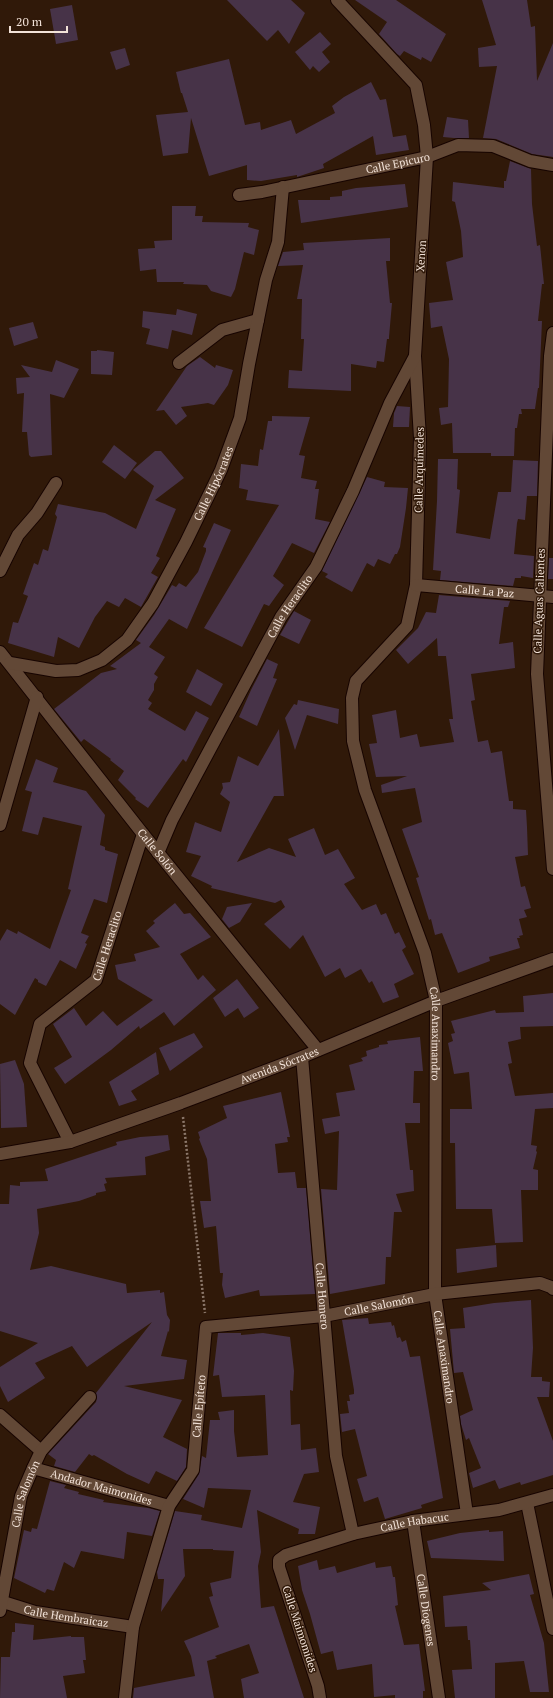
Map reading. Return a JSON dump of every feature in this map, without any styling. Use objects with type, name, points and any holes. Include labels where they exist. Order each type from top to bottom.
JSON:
[{"type":"street","name":"Xenon","points":[[337,0],[416,85],[424,125],[428,157],[415,356]]},
{"type":"street","name":"Calle Epicuro","points":[[239,196],[428,157],[458,145],[493,146],[530,161],[553,165]]},
{"type":"street","name":"Calle Hipócrates","points":[[10,663],[56,671],[78,670],[102,660],[127,640],[153,603],[186,542],[221,470],[240,418],[266,280],[278,242],[283,188]]},
{"type":"street","points":[[178,363],[222,330],[258,320]]},
{"type":"street","name":"Calle Aguas Calientes","points":[[553,333],[550,356],[537,674],[553,869]]},
{"type":"street","name":"Calle Arquímedes","points":[[415,356],[420,438],[416,585]]},
{"type":"street","name":"Calle Heraclito","points":[[158,853],[172,820],[281,617],[316,567],[353,491],[390,403],[415,356]]},
{"type":"street","points":[[0,570],[18,535],[37,513],[56,483]]},
{"type":"street","name":"Calle La Paz","points":[[416,585],[553,597]]},
{"type":"street","name":"Calle Anaximandro","points":[[416,585],[407,626],[356,681],[352,698],[353,741],[365,790],[425,953],[436,1001],[435,1294],[467,1514]]},
{"type":"street","name":"Calle Solón","points":[[0,652],[37,697],[158,853],[318,1050]]},
{"type":"street","points":[[0,825],[37,697]]},
{"type":"street","name":"Calle Heraclito","points":[[70,1142],[30,1063],[40,1024],[96,980],[143,834]]},
{"type":"street","name":"Avenida Sócrates","points":[[0,1154],[70,1142],[182,1103],[302,1057],[436,1001],[553,959]]},
{"type":"street","name":"Calle Homero","points":[[302,1057],[336,1456],[353,1534]]},
{"type":"street","name":"Calle Salomón","points":[[206,1327],[324,1316],[435,1294],[540,1283],[552,1288]]},
{"type":"street","name":"Calle Epíteto","points":[[125,1698],[133,1627],[169,1506],[193,1470],[206,1327]]},
{"type":"street","name":"Calle Salomón","points":[[1,1605],[21,1496],[41,1451],[90,1397]]},
{"type":"street","points":[[0,1415],[41,1451]]},
{"type":"street","name":"Andador Maimonides","points":[[33,1468],[169,1506]]},
{"type":"street","name":"Calle Habacuc","points":[[279,1560],[286,1555],[353,1534],[413,1521],[499,1510],[553,1495]]},
{"type":"street","points":[[527,1503],[553,1629]]},
{"type":"street","name":"Calle Diogenes","points":[[413,1521],[439,1698]]},
{"type":"street","name":"Calle Maimomides","points":[[279,1560],[279,1567],[318,1686],[320,1698]]},
{"type":"street","name":"Calle Hembraicaz","points":[[1,1605],[35,1612],[133,1627]]},
{"type":"path","points":[[182,1103],[206,1327]]},
{"type":"building","points":[[227,0],[291,0],[305,13],[289,44],[278,30],[267,41]]},
{"type":"building","points":[[355,0],[396,0],[446,34],[431,62],[422,57],[421,60],[404,51],[400,56],[397,54],[379,34],[387,22]]},
{"type":"building","points":[[482,0],[527,0],[531,27],[535,26],[537,81],[553,43],[553,157],[532,154],[496,139],[483,138],[497,66],[479,67],[478,48],[496,45]]},
{"type":"building","points":[[72,5],[78,40],[56,44],[50,9]]},
{"type":"building","points":[[320,32],[331,44],[322,52],[330,62],[319,72],[313,66],[310,70],[295,52]]},
{"type":"building","points":[[125,48],[130,65],[116,70],[110,52]]},
{"type":"building","points":[[229,59],[245,125],[260,122],[261,130],[291,120],[296,134],[335,113],[332,106],[344,97],[371,82],[380,100],[386,99],[393,137],[406,135],[409,150],[376,155],[373,136],[323,164],[324,168],[297,177],[297,175],[261,181],[247,180],[247,165],[209,176],[191,118],[188,153],[163,156],[156,115],[188,112],[181,93],[176,72]]},
{"type":"building","points":[[447,117],[468,120],[469,138],[443,137]]},
{"type":"building","points":[[510,161],[531,169],[532,204],[537,246],[540,245],[544,284],[542,284],[538,321],[542,321],[539,388],[535,409],[521,409],[522,414],[519,414],[517,428],[515,428],[514,456],[491,456],[491,453],[453,453],[452,423],[441,425],[439,408],[448,407],[449,359],[442,326],[431,328],[429,303],[453,300],[446,262],[463,257],[461,231],[455,202],[452,201],[453,182],[504,188],[504,181],[506,181]]},
{"type":"building","points":[[405,184],[408,207],[301,223],[298,200],[330,200],[330,197],[342,196],[342,191],[356,188]]},
{"type":"building","points":[[172,206],[196,206],[195,216],[203,216],[202,222],[249,223],[248,227],[259,230],[254,255],[244,252],[235,289],[231,297],[211,291],[207,285],[183,284],[184,282],[157,282],[156,269],[140,271],[138,249],[155,248],[154,241],[172,240]]},
{"type":"building","points":[[390,238],[390,261],[386,261],[390,303],[392,303],[389,339],[387,339],[384,362],[377,361],[376,368],[351,364],[351,391],[288,388],[289,370],[302,371],[304,339],[301,339],[302,299],[297,299],[303,265],[278,266],[283,252],[304,250],[303,243]]},
{"type":"building","points":[[177,309],[197,314],[192,335],[172,330],[168,349],[146,344],[150,329],[142,327],[143,311],[176,315]]},
{"type":"building","points":[[33,322],[38,338],[14,346],[9,328]]},
{"type":"building","points":[[97,350],[114,352],[112,375],[91,374],[91,351]]},
{"type":"building","points":[[200,357],[215,368],[216,365],[233,370],[228,385],[214,405],[208,403],[181,407],[187,416],[176,425],[164,410],[156,411],[187,366]]},
{"type":"building","points":[[56,360],[79,369],[64,398],[50,394],[52,455],[31,457],[29,455],[27,432],[22,432],[24,393],[17,394],[16,378],[30,377],[21,365],[52,372]]},
{"type":"building","points":[[397,406],[410,407],[409,427],[393,427],[394,413]]},
{"type":"building","points":[[272,416],[310,417],[299,455],[305,456],[301,478],[317,481],[315,489],[319,489],[315,519],[330,522],[314,553],[292,543],[273,576],[284,585],[269,606],[264,604],[242,647],[204,628],[279,505],[246,500],[248,490],[239,488],[241,464],[258,466],[260,449],[263,450],[268,421],[272,421]]},
{"type":"building","points":[[114,445],[137,463],[125,479],[102,462]]},
{"type":"building","points":[[155,451],[161,451],[184,478],[155,500],[176,509],[156,556],[160,558],[151,573],[158,577],[141,607],[125,598],[119,607],[107,601],[95,617],[79,648],[58,637],[54,657],[8,643],[13,622],[18,623],[28,596],[23,594],[34,563],[38,565],[43,549],[48,551],[57,517],[55,514],[58,504],[105,513],[136,529],[154,486],[133,470]]},
{"type":"building","points":[[438,459],[458,459],[457,489],[460,490],[456,533],[490,539],[498,492],[511,492],[513,460],[538,461],[537,496],[527,496],[525,520],[518,519],[517,523],[514,554],[534,556],[533,578],[521,576],[521,578],[515,578],[513,586],[440,580],[441,571],[433,570]]},
{"type":"building","points":[[367,477],[385,482],[384,487],[408,488],[406,508],[400,547],[397,554],[395,554],[390,564],[378,559],[374,567],[367,563],[352,592],[325,577],[328,574],[322,571]]},
{"type":"building","points":[[214,523],[231,530],[187,629],[169,619],[149,647],[165,657],[154,674],[158,677],[154,684],[154,690],[148,700],[152,703],[148,709],[185,731],[196,711],[209,718],[186,762],[183,759],[148,808],[135,799],[136,798],[118,780],[124,771],[110,760],[111,759],[84,739],[81,742],[54,709],[101,673],[117,669],[110,666],[141,643],[136,640],[154,615],[172,585],[176,587],[179,583],[186,587],[198,572],[206,551],[206,548],[203,547]]},
{"type":"building","points":[[549,558],[553,558],[553,579],[548,579]]},
{"type":"building","points":[[439,595],[510,601],[508,607],[504,607],[499,644],[513,642],[515,668],[471,674],[475,700],[471,701],[478,742],[488,740],[491,753],[502,751],[509,801],[513,801],[513,809],[526,810],[527,827],[528,855],[515,857],[521,887],[525,886],[531,908],[524,910],[527,917],[519,919],[523,935],[519,936],[520,938],[517,938],[520,948],[489,957],[490,961],[458,973],[442,933],[435,935],[431,919],[429,920],[416,878],[419,877],[402,829],[422,822],[415,788],[382,793],[381,785],[407,776],[376,777],[369,744],[377,743],[372,715],[396,710],[400,738],[417,734],[420,747],[454,742],[449,719],[453,719],[446,656],[438,656],[437,638],[408,664],[396,650],[418,628],[426,612],[436,613]]},
{"type":"building","points":[[294,611],[311,620],[299,644],[280,635]]},
{"type":"building","points":[[267,659],[278,664],[273,678],[277,679],[257,726],[239,717]]},
{"type":"building","points":[[197,669],[223,684],[211,706],[186,692]]},
{"type":"building","points":[[298,700],[339,709],[338,724],[307,715],[295,750],[285,718],[294,704],[297,705]]},
{"type":"building","points":[[279,729],[284,796],[274,796],[237,862],[269,848],[296,857],[288,839],[314,828],[325,855],[338,849],[355,878],[344,884],[362,910],[376,904],[381,915],[386,913],[395,934],[399,932],[406,947],[402,950],[414,974],[394,984],[399,997],[383,1003],[372,981],[369,983],[361,969],[345,978],[340,968],[325,977],[303,935],[290,949],[264,924],[285,907],[281,900],[275,903],[211,888],[212,886],[191,876],[201,856],[186,852],[195,822],[221,832],[230,802],[220,794],[223,788],[222,783],[230,782],[238,756],[258,766]]},
{"type":"building","points":[[36,759],[58,768],[53,782],[86,791],[105,815],[100,845],[105,847],[105,850],[118,854],[107,903],[94,899],[81,933],[89,936],[76,969],[60,960],[46,986],[38,982],[35,978],[15,1015],[0,1004],[0,941],[7,929],[17,934],[18,931],[50,949],[71,890],[68,889],[82,826],[43,817],[38,835],[22,831],[32,792],[25,790]]},
{"type":"building","points":[[175,903],[184,914],[190,913],[211,937],[180,954],[198,980],[203,975],[216,990],[174,1026],[164,1012],[140,1029],[139,1026],[111,1050],[65,1084],[54,1068],[72,1057],[53,1024],[74,1008],[86,1026],[103,1011],[117,1026],[153,1000],[118,979],[115,965],[136,961],[134,954],[160,947],[146,931],[155,923],[153,921]]},
{"type":"building","points":[[252,903],[240,922],[229,928],[222,919],[227,907]]},
{"type":"building","points":[[237,979],[259,1008],[244,1018],[238,1008],[225,1017],[213,998]]},
{"type":"building","points":[[553,993],[553,1026],[520,1027],[521,1039],[508,1042],[512,1063],[508,1064],[515,1096],[553,1093],[553,1108],[535,1109],[531,1145],[537,1146],[533,1169],[538,1170],[538,1190],[521,1190],[523,1242],[495,1243],[492,1209],[456,1209],[455,1143],[450,1143],[450,1109],[472,1109],[469,1072],[454,1074],[448,1043],[453,1041],[451,1034],[455,1033],[451,1021],[495,1010],[496,1013],[524,1012],[523,996]]},
{"type":"building","points":[[194,1033],[203,1047],[170,1071],[159,1048]]},
{"type":"building","points":[[420,1037],[423,1071],[414,1071],[413,1103],[420,1103],[420,1123],[405,1123],[410,1170],[413,1170],[414,1191],[396,1194],[402,1212],[394,1212],[391,1257],[386,1257],[385,1284],[330,1294],[321,1189],[337,1190],[339,1131],[325,1134],[322,1119],[340,1116],[336,1093],[355,1090],[349,1065],[363,1061],[361,1058],[367,1056],[366,1051],[379,1047],[379,1045],[388,1044],[387,1041]]},
{"type":"building","points":[[156,1052],[159,1074],[131,1091],[137,1100],[119,1106],[109,1082]]},
{"type":"building","points":[[15,1060],[24,1084],[27,1127],[1,1128],[0,1064]]},
{"type":"building","points":[[281,1092],[290,1137],[287,1137],[288,1142],[275,1144],[278,1173],[295,1172],[297,1188],[306,1188],[315,1294],[260,1296],[259,1290],[225,1298],[222,1285],[223,1273],[220,1273],[216,1226],[204,1228],[200,1201],[211,1201],[207,1159],[199,1139],[198,1132],[227,1118],[223,1106]]},
{"type":"building","points":[[168,1135],[170,1150],[145,1157],[146,1175],[105,1178],[107,1183],[104,1184],[106,1191],[96,1193],[96,1195],[79,1201],[37,1209],[39,1233],[30,1270],[51,1266],[126,1284],[127,1293],[160,1290],[160,1293],[164,1292],[167,1315],[170,1320],[169,1332],[168,1331],[161,1356],[187,1360],[184,1379],[124,1386],[182,1400],[163,1437],[187,1449],[186,1467],[177,1481],[156,1471],[149,1484],[127,1474],[94,1455],[92,1456],[89,1454],[75,1472],[54,1466],[56,1460],[48,1454],[96,1402],[96,1393],[152,1322],[87,1367],[72,1346],[35,1363],[45,1378],[8,1402],[0,1386],[0,1367],[38,1343],[0,1331],[0,1204],[9,1204],[10,1185],[20,1186],[20,1182],[48,1181],[45,1169],[117,1145],[116,1142],[140,1137]]},
{"type":"building","points":[[496,1245],[497,1267],[457,1273],[456,1249]]},
{"type":"building","points":[[531,1300],[533,1348],[531,1377],[542,1377],[542,1381],[550,1382],[549,1397],[537,1397],[553,1441],[553,1475],[521,1485],[520,1482],[499,1489],[495,1480],[473,1488],[469,1473],[481,1468],[469,1438],[466,1440],[460,1416],[473,1410],[463,1372],[454,1373],[450,1329],[465,1328],[463,1308],[494,1303]]},
{"type":"building","points":[[368,1318],[369,1324],[391,1322],[392,1326],[394,1325],[397,1338],[400,1337],[402,1342],[406,1340],[410,1357],[420,1356],[443,1498],[421,1505],[422,1508],[385,1519],[378,1497],[364,1502],[357,1479],[367,1476],[355,1429],[342,1432],[340,1414],[349,1413],[347,1401],[350,1401],[349,1395],[354,1394],[342,1320]]},
{"type":"building","points":[[218,1333],[241,1333],[241,1335],[263,1333],[290,1337],[294,1371],[293,1391],[290,1390],[291,1425],[300,1424],[301,1450],[316,1448],[319,1472],[304,1474],[293,1502],[320,1507],[315,1534],[298,1534],[299,1529],[257,1510],[261,1552],[258,1566],[261,1608],[274,1606],[304,1698],[244,1698],[241,1679],[259,1673],[249,1644],[215,1656],[217,1658],[207,1661],[214,1698],[133,1698],[134,1688],[195,1676],[191,1656],[184,1641],[219,1627],[209,1597],[213,1596],[210,1583],[231,1578],[234,1551],[183,1549],[185,1576],[161,1612],[164,1579],[158,1579],[157,1572],[175,1511],[202,1515],[201,1520],[242,1528],[251,1490],[208,1488],[204,1508],[183,1499],[199,1474],[202,1456],[206,1458],[210,1420],[220,1420],[218,1412],[234,1410],[234,1431],[237,1457],[268,1455],[265,1395],[222,1397],[219,1375],[213,1376]]},
{"type":"building","points":[[50,1481],[66,1485],[64,1488],[79,1492],[78,1494],[104,1500],[103,1502],[160,1511],[152,1536],[127,1532],[124,1559],[81,1551],[74,1568],[64,1562],[54,1591],[47,1589],[45,1593],[14,1578],[24,1530],[31,1532],[32,1528],[37,1529]]},
{"type":"building","points":[[489,1530],[489,1532],[503,1531],[504,1561],[431,1558],[427,1541],[460,1533]]},
{"type":"building","points":[[317,1560],[319,1570],[335,1566],[337,1573],[375,1562],[376,1568],[391,1566],[393,1577],[395,1577],[398,1605],[395,1606],[404,1645],[419,1644],[425,1691],[423,1691],[423,1698],[395,1698],[395,1695],[374,1697],[372,1664],[337,1670],[333,1651],[321,1654],[302,1590],[298,1566]]},
{"type":"building","points":[[529,1574],[534,1594],[530,1595],[544,1643],[549,1692],[530,1692],[524,1661],[495,1663],[495,1698],[455,1698],[452,1670],[472,1669],[470,1640],[468,1640],[467,1626],[445,1627],[443,1596],[491,1590],[482,1583]]},
{"type":"building","points":[[15,1623],[34,1625],[33,1640],[71,1636],[84,1637],[86,1660],[83,1660],[85,1673],[63,1676],[67,1698],[0,1698],[1,1657],[10,1657],[12,1632],[15,1632]]}]
